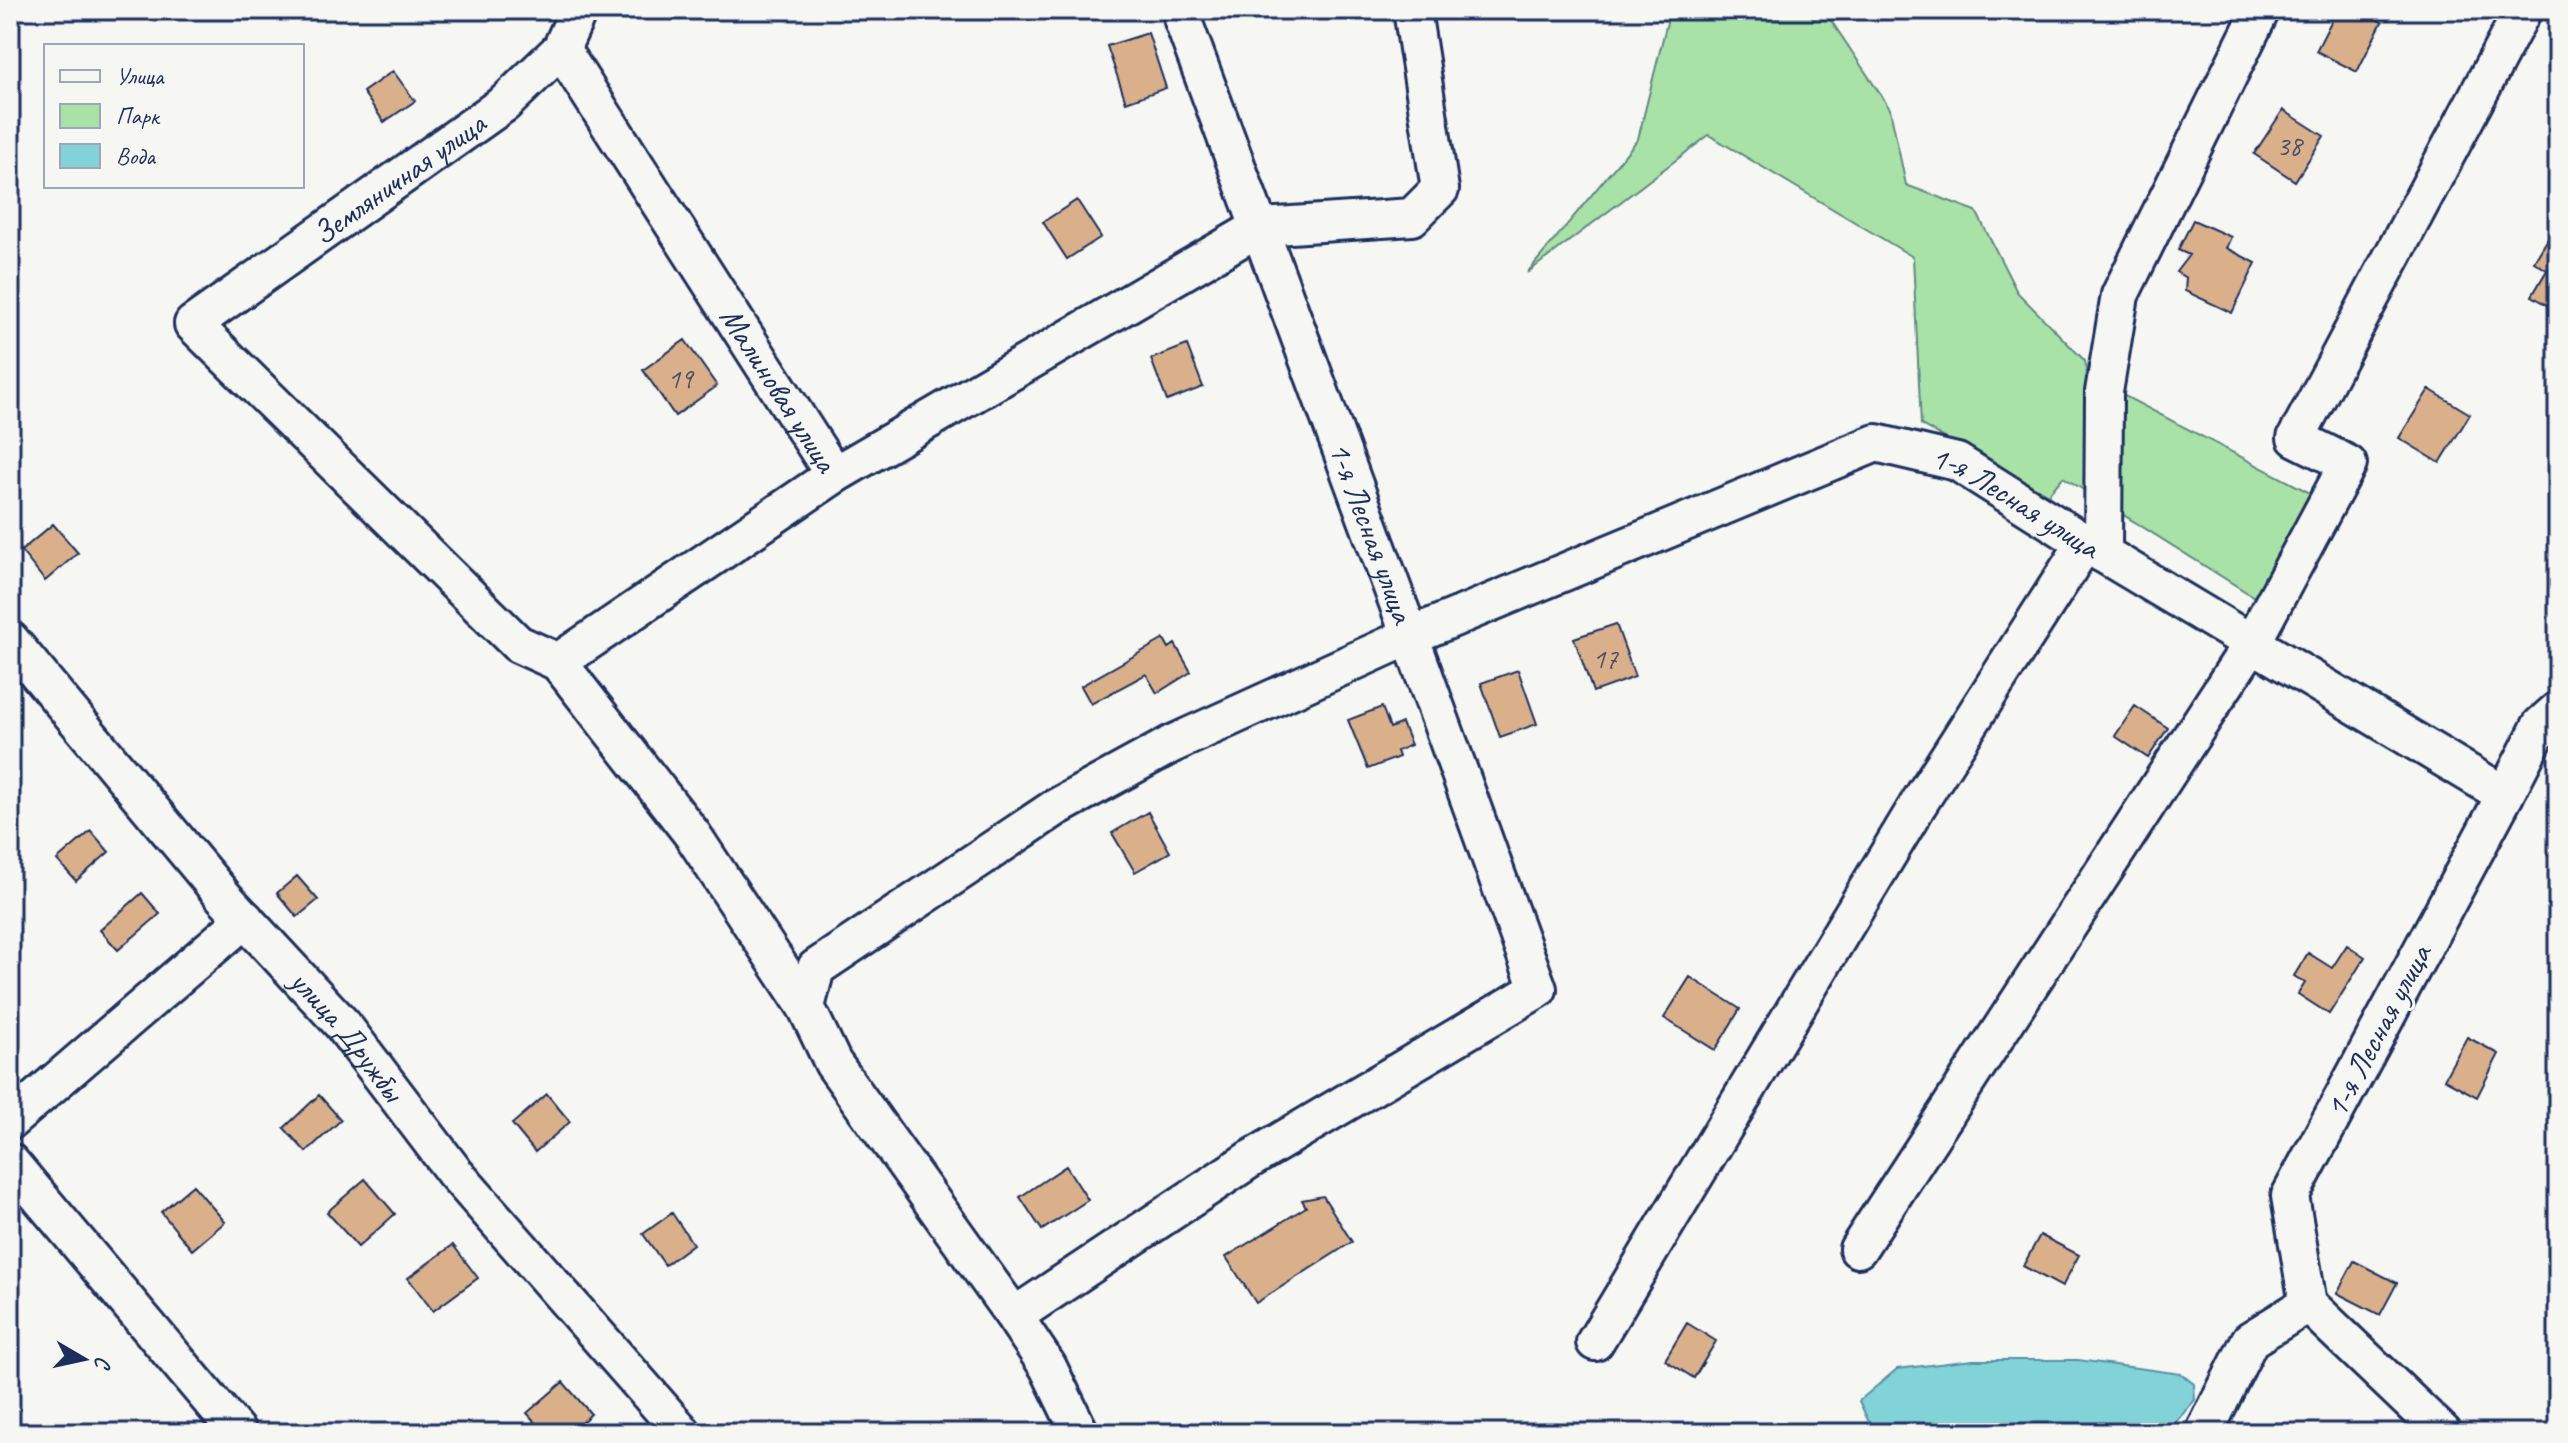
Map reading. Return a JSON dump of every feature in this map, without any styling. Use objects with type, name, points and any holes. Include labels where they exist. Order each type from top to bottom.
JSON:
[{"type":"street","name":"Земляничная улица","points":[[558,662],[518,644],[193,324],[505,103],[561,49],[576,10]]},
{"type":"street","name":"1-я Лесная улица","points":[[1183,10],[1183,21],[1410,636],[1876,443],[1957,462],[2505,795],[2290,1196],[2308,1304]]},
{"type":"street","points":[[1260,227],[1412,217],[1440,189],[1412,10]]},
{"type":"street","points":[[1595,1342],[1919,803],[2094,548],[2104,392],[2120,295],[2261,10]]},
{"type":"street","points":[[1858,1249],[2252,643],[2348,464],[2296,438],[2523,10]]},
{"type":"street","name":"Малиновая улица","points":[[561,49],[834,475],[1260,227]]},
{"type":"street","points":[[834,475],[558,662],[692,834],[806,1007],[833,1063],[1048,1367],[1080,1433]]},
{"type":"street","points":[[806,1007],[816,968],[1055,808],[1172,744],[1410,636],[1538,989],[1249,1160],[1014,1316]]},
{"type":"street","name":"улица Дружбы","points":[[10,640],[245,919],[342,1024],[455,1173],[683,1433]]},
{"type":"street","points":[[2505,795],[2541,725],[2558,710]]},
{"type":"street","points":[[10,1121],[245,919]]},
{"type":"street","points":[[10,1162],[238,1433]]},
{"type":"street","points":[[2204,1433],[2250,1340],[2308,1304],[2443,1433]]},
{"type":"green space","points":[[1670,10],[1824,10],[1890,109],[1906,185],[1976,211],[2017,292],[2085,361],[2095,446],[2121,394],[2312,494],[2259,600],[2063,477],[2048,495],[1921,425],[1913,257],[1709,135],[1527,273],[1638,139]]},
{"type":"water","points":[[1973,1360],[2078,1360],[2181,1374],[2194,1384],[2195,1400],[2166,1433],[1874,1433],[1859,1401],[1897,1369]]},
{"type":"building","points":[[2337,10],[2358,10],[2382,22],[2357,72],[2316,51]]},
{"type":"building","points":[[1148,33],[1166,88],[1126,102],[1107,46]]},
{"type":"building","points":[[393,71],[415,101],[384,122],[363,92]]},
{"type":"building","points":[[2283,110],[2324,136],[2295,181],[2254,154]]},
{"type":"building","points":[[1077,200],[1101,237],[1067,259],[1043,222]]},
{"type":"building","points":[[2193,220],[2231,237],[2226,248],[2256,263],[2232,313],[2185,291],[2186,278],[2176,272],[2189,255],[2178,250]]},
{"type":"building","points":[[2558,222],[2558,311],[2532,296],[2547,270],[2534,262]]},
{"type":"building","points":[[685,340],[717,386],[675,416],[643,370]]},
{"type":"building","points":[[1187,345],[1203,387],[1167,401],[1151,359]]},
{"type":"building","points":[[2429,389],[2470,414],[2440,463],[2399,438]]},
{"type":"building","points":[[53,524],[78,553],[45,581],[21,551]]},
{"type":"building","points":[[1616,624],[1635,677],[1593,692],[1574,638]]},
{"type":"building","points":[[1164,639],[1169,648],[1175,644],[1191,672],[1157,693],[1146,674],[1091,704],[1081,686]]},
{"type":"building","points":[[1518,670],[1537,724],[1500,737],[1481,683]]},
{"type":"building","points":[[2135,706],[2168,728],[2148,758],[2115,736]]},
{"type":"building","points":[[1382,707],[1390,728],[1402,723],[1411,745],[1397,751],[1399,757],[1368,769],[1348,720]]},
{"type":"building","points":[[1148,812],[1170,852],[1135,872],[1112,833]]},
{"type":"building","points":[[91,831],[109,852],[76,881],[57,860]]},
{"type":"building","points":[[297,876],[318,900],[297,917],[277,893]]},
{"type":"building","points":[[142,893],[160,914],[118,950],[100,930]]},
{"type":"building","points":[[2347,945],[2365,957],[2329,1014],[2298,994],[2305,983],[2294,976],[2308,953],[2332,968]]},
{"type":"building","points":[[1690,977],[1740,1009],[1715,1050],[1664,1018]]},
{"type":"building","points":[[2467,1037],[2499,1054],[2477,1097],[2444,1079]]},
{"type":"building","points":[[547,1094],[570,1122],[535,1152],[512,1124]]},
{"type":"building","points":[[319,1095],[341,1120],[306,1152],[284,1128]]},
{"type":"building","points":[[1066,1166],[1088,1200],[1042,1230],[1020,1197]]},
{"type":"building","points":[[365,1179],[395,1214],[358,1247],[327,1212]]},
{"type":"building","points":[[193,1185],[225,1222],[192,1250],[161,1212]]},
{"type":"building","points":[[1323,1196],[1352,1242],[1256,1303],[1226,1257],[1306,1207],[1302,1200]]},
{"type":"building","points":[[672,1213],[693,1244],[665,1265],[643,1234]]},
{"type":"building","points":[[2040,1235],[2079,1255],[2062,1287],[2023,1266]]},
{"type":"building","points":[[453,1245],[478,1278],[433,1311],[408,1278]]},
{"type":"building","points":[[2354,1261],[2397,1283],[2380,1315],[2337,1293]]},
{"type":"building","points":[[1687,1323],[1716,1341],[1694,1378],[1665,1360]]},
{"type":"building","points":[[563,1382],[591,1414],[570,1433],[545,1433],[527,1413]]}]
